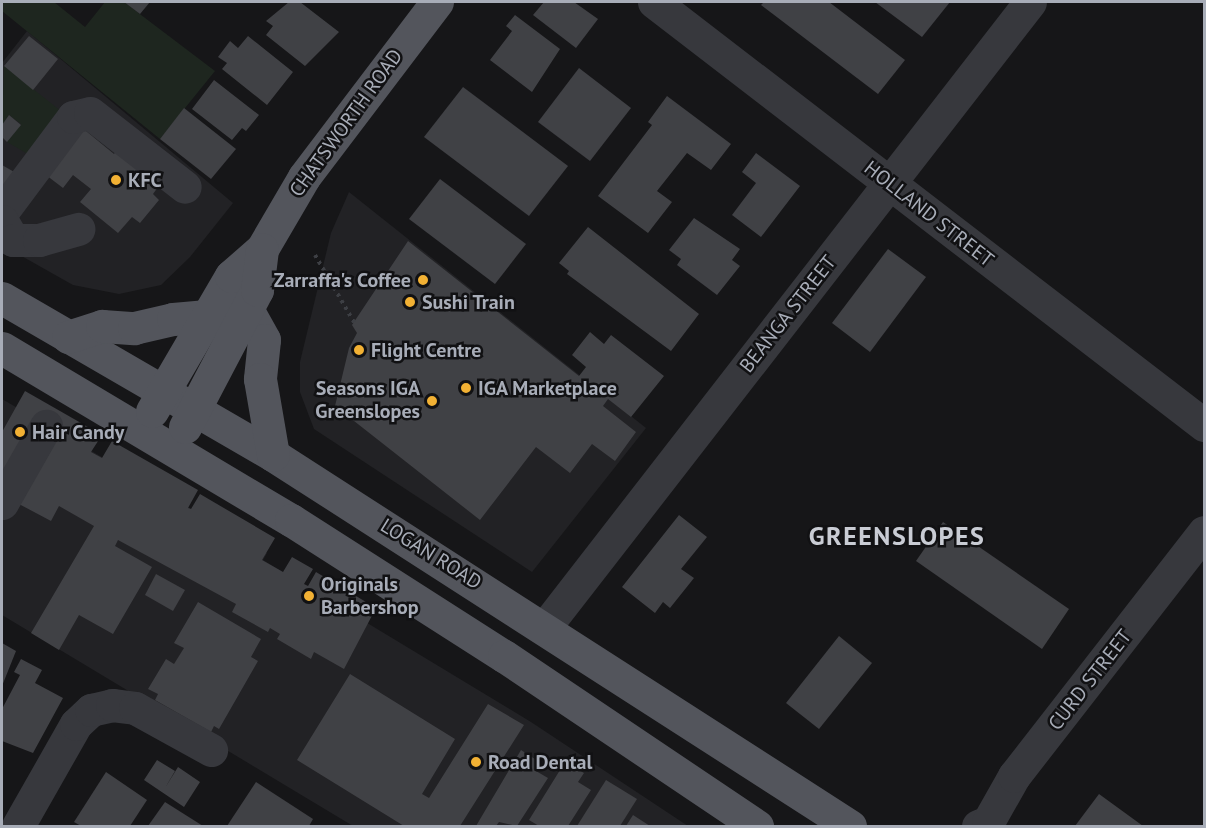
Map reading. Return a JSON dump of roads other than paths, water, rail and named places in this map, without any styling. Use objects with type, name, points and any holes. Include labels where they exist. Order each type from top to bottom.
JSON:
[{"type":"main road","name":"CHATSWORTH ROAD","points":[[143,428],[231,276],[262,249],[304,177],[437,2]]},
{"type":"main road","name":"CHATSWORTH ROAD","points":[[174,448],[257,290],[262,249]]},
{"type":"main road","name":"LOGAN ROAD","points":[[2,298],[273,455],[544,627],[850,826]]},
{"type":"main road","points":[[247,309],[264,340],[260,379],[273,455]]},
{"type":"main road","points":[[68,337],[102,326],[134,328],[173,319],[207,316]]},
{"type":"main road","points":[[2,348],[58,407],[143,428],[504,656],[757,826]]},
{"type":"street","name":"HOLLAND STREET","points":[[654,2],[1204,425]]},
{"type":"street","name":"BEANGA STREET","points":[[544,627],[1030,2]]},
{"type":"street","points":[[2,212],[73,117],[90,112],[185,187]]},
{"type":"street","points":[[2,220],[13,240],[39,240],[78,229]]},
{"type":"street","points":[[2,503],[58,407]]},
{"type":"street","name":"CURD STREET","points":[[983,824],[1014,776],[1204,532]]},
{"type":"street","points":[[18,826],[75,724],[91,710],[112,705],[135,708],[211,750]]},
{"type":"place","name":"KFC","points":[[116,180]]},
{"type":"place","name":"Zarraffa's Coffee","points":[[423,280]]},
{"type":"place","name":"Sushi Train","points":[[410,302]]},
{"type":"place","name":"Flight Centre","points":[[359,350]]},
{"type":"place","name":"IGA Marketplace","points":[[466,388]]},
{"type":"place","name":"Seasons IGA Greenslopes","points":[[432,401]]},
{"type":"place","name":"Hair Candy","points":[[20,432]]},
{"type":"place","name":"Originals Barbershop","points":[[309,596]]},
{"type":"place","name":"Road Dental","points":[[476,762]]},
{"type":"district","name":"GREENSLOPES","points":[[897,536]]}]
